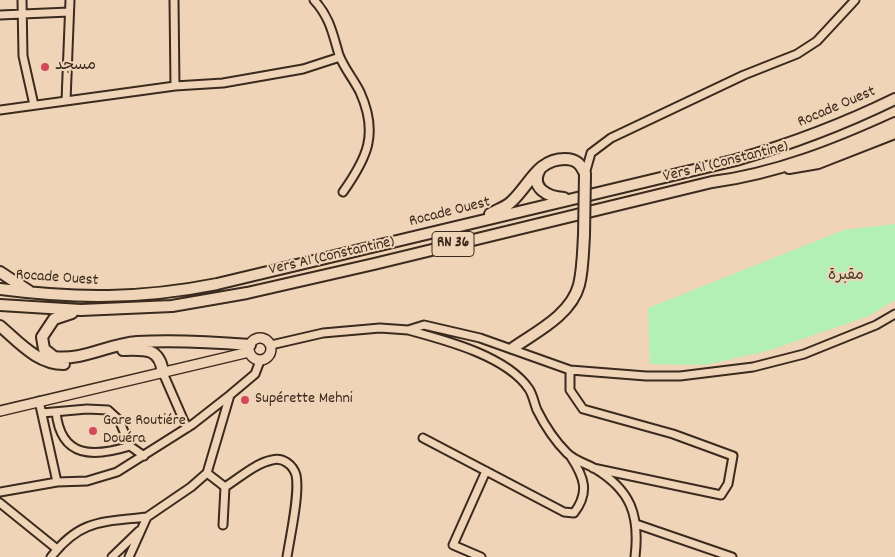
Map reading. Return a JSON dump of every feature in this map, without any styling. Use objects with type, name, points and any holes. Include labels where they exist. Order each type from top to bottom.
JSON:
[{"type":"highway","name":"Rocade Ouest","points":[[0,289],[34,294],[111,297],[188,290],[736,160],[792,144],[895,99]]},
{"type":"highway","name":"Vers A1 (Constantine)","points":[[0,305],[94,310],[172,306],[247,292],[374,264],[768,170],[862,138],[895,123]]},
{"type":"highway","points":[[768,170],[809,166],[895,133]]},
{"type":"highway","points":[[471,223],[510,203],[537,169],[544,165],[558,159],[572,159],[580,165],[585,174],[584,235],[578,287],[569,304],[554,320],[513,348]]},
{"type":"highway","points":[[544,165],[537,174],[539,188],[545,194],[554,197],[577,197]]},
{"type":"highway","points":[[0,272],[34,294]]},
{"type":"highway","points":[[94,310],[71,313],[54,319],[42,337],[44,349],[54,357],[62,358],[137,342],[250,348]]},
{"type":"highway","points":[[0,326],[36,357],[51,364],[68,364],[120,350],[137,342]]},
{"type":"highway","points":[[120,350],[146,351],[157,354],[161,359],[163,373]]},
{"type":"main road","points":[[0,412],[39,401],[163,373],[250,348],[255,339],[263,338],[271,345],[270,356],[260,361],[253,358],[250,348]]},
{"type":"street","points":[[22,0],[23,56],[34,105]]},
{"type":"street","points":[[66,101],[70,0]]},
{"type":"street","points":[[174,0],[175,86]]},
{"type":"street","points":[[314,0],[327,18],[335,35],[340,56],[360,93],[369,120],[368,144],[362,165],[343,192]]},
{"type":"street","points":[[572,159],[580,159],[591,154],[611,138],[744,75],[797,54],[817,41],[855,0]]},
{"type":"street","points":[[0,15],[69,12]]},
{"type":"street","points":[[0,110],[175,86],[223,82],[303,69],[340,56]]},
{"type":"street","points":[[585,174],[591,154]]},
{"type":"street","points":[[408,330],[424,325],[513,348],[570,370],[646,376],[680,376],[753,368],[804,354],[876,325],[895,314]]},
{"type":"street","points":[[271,345],[342,330],[380,328],[408,330],[464,348],[500,363],[519,376],[530,391],[546,427],[570,456],[584,477],[581,504],[574,513],[564,512],[423,438]]},
{"type":"street","points":[[0,492],[57,482],[87,481],[117,472],[187,428],[230,395],[255,374],[260,361]]},
{"type":"street","points":[[570,370],[570,390],[584,409],[682,437],[733,456],[728,484],[721,495],[594,468]]},
{"type":"street","points":[[163,373],[187,428]]},
{"type":"street","points":[[51,557],[74,532],[100,522],[147,517],[191,487],[207,473],[230,395]]},
{"type":"street","points":[[39,401],[57,482]]},
{"type":"street","points":[[42,413],[96,408],[108,410],[119,420],[130,446],[144,456]]},
{"type":"street","points":[[56,412],[57,423],[62,435],[71,446],[86,454],[104,453],[130,446]]},
{"type":"street","points":[[570,456],[594,468],[619,486],[627,496],[636,524],[635,557]]},
{"type":"street","points":[[225,487],[272,460],[282,460],[291,466],[296,477],[296,483],[287,557]]},
{"type":"street","points":[[481,557],[469,555],[453,545],[486,471]]},
{"type":"street","points":[[207,473],[225,487]]},
{"type":"street","points":[[223,525],[225,487]]},
{"type":"street","points":[[0,503],[57,550]]},
{"type":"street","points":[[129,557],[147,517]]},
{"type":"street","points":[[636,524],[732,557]]},
{"type":"street","points":[[112,557],[141,529]]},
{"type":"green space","name":"مقبرة","points":[[895,224],[895,300],[869,316],[767,351],[705,365],[650,364],[648,308],[844,230]]},
{"type":"place","name":"مسجد","points":[[45,67]]},
{"type":"place","name":"Supérette Mehni","points":[[245,400]]},
{"type":"place","name":"Gare Routiére Douéra","points":[[93,431]]}]
